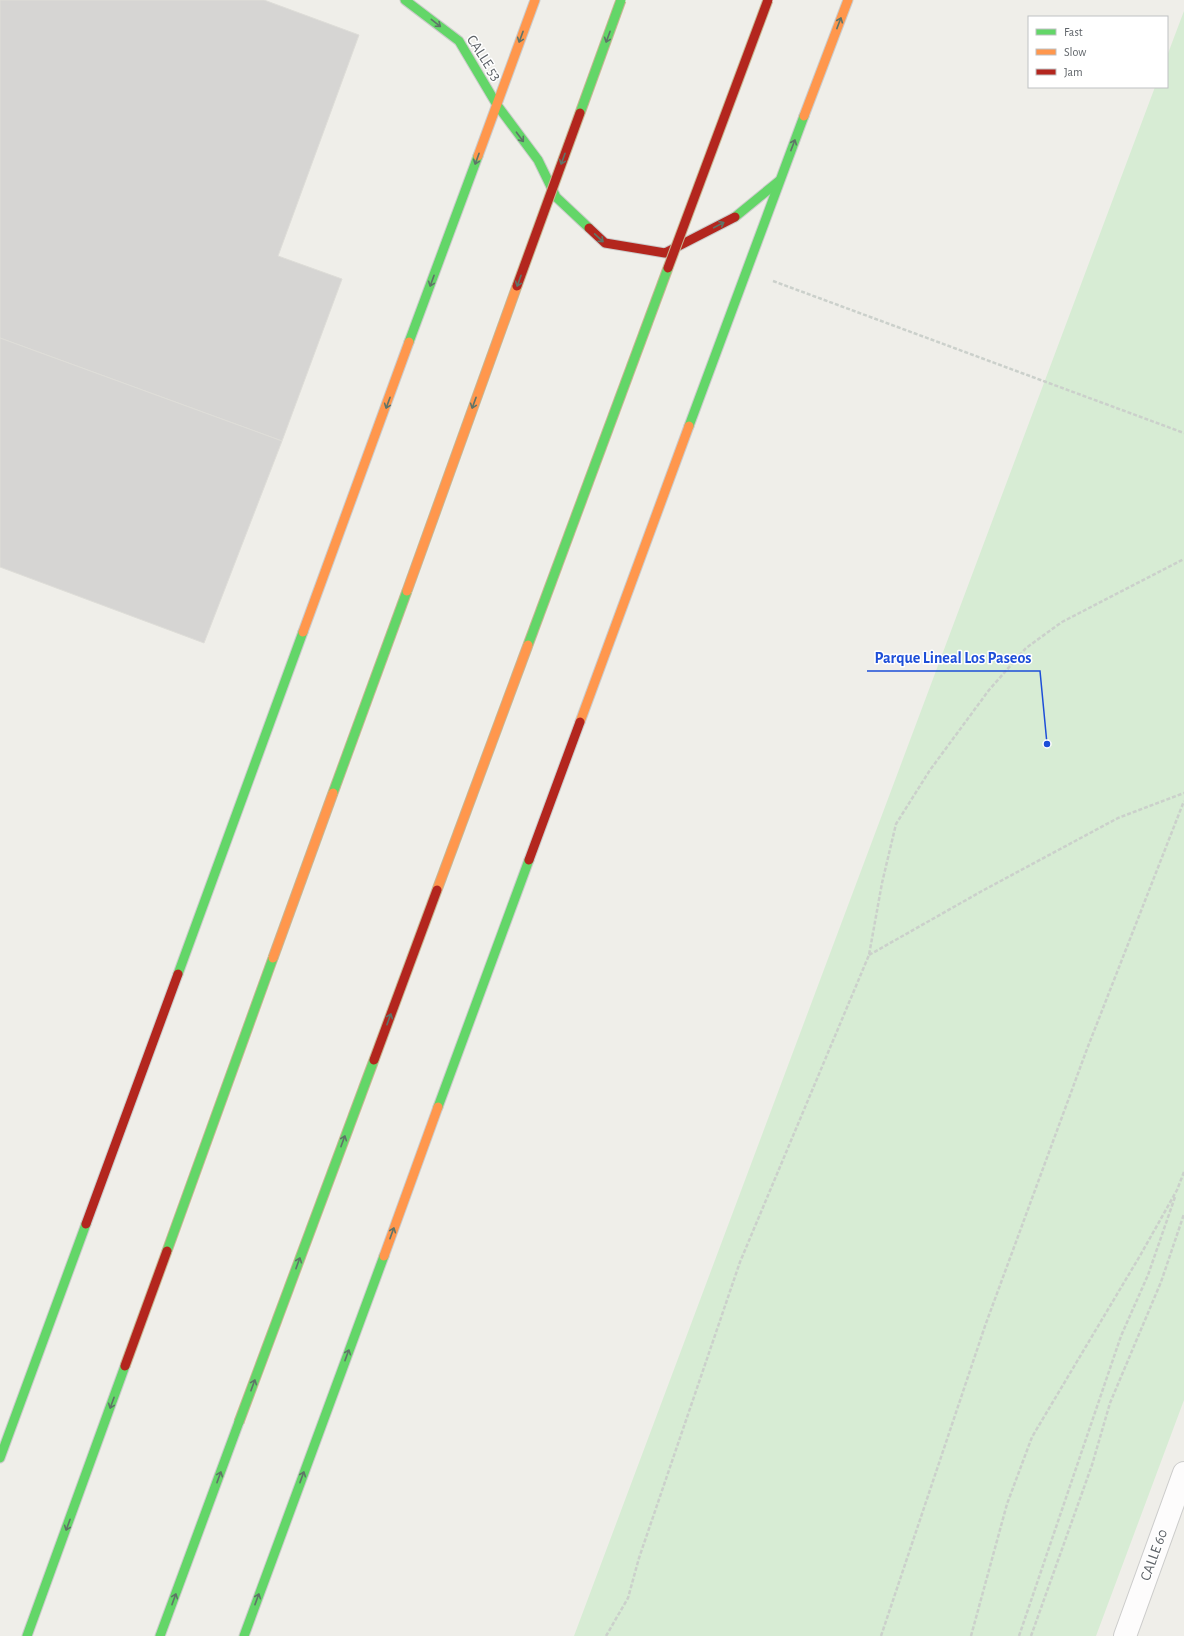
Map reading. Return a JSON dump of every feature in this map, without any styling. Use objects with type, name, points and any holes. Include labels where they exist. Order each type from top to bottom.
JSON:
[{"type":"main road","name":"CALLE 53","points":[[405,0],[459,41],[497,106],[538,160],[556,197],[605,243],[665,253],[734,217],[779,181]]},
{"type":"main road","points":[[0,1458],[497,106],[534,0]]},
{"type":"main road","points":[[27,1636],[621,0]]},
{"type":"main road","points":[[160,1636],[768,0]]},
{"type":"main road","points":[[244,1636],[779,181],[848,0]]},
{"type":"street","name":"CALLE 60","points":[[1125,1636],[1184,1476]]},
{"type":"path","points":[[746,271],[1184,433]]},
{"type":"path","points":[[606,1636],[628,1598],[639,1558],[740,1262],[870,955],[882,884],[896,824],[930,770],[989,690],[1026,648],[1062,622],[1184,559]]},
{"type":"path","points":[[870,955],[982,891],[1118,818],[1184,793]]},
{"type":"path","points":[[881,1636],[988,1318],[1088,1049],[1184,801]]},
{"type":"path","points":[[1019,1636],[1121,1336],[1148,1275],[1184,1172]]},
{"type":"path","points":[[972,1636],[1007,1504],[1032,1437],[1115,1299],[1177,1190]]},
{"type":"path","points":[[1031,1636],[1092,1465],[1110,1403],[1161,1282],[1184,1214]]},
{"type":"green space","points":[[1184,11],[1184,1400],[1096,1636],[574,1636],[1155,88],[1168,88],[1168,53]]},
{"type":"building","points":[[0,0],[264,0],[359,35],[278,256],[342,279],[282,441],[0,338]]},
{"type":"building","points":[[0,338],[282,441],[204,643],[0,567]]},
{"type":"traffic: fast","points":[[405,0],[459,41],[497,105],[538,160],[556,197],[589,228]]},
{"type":"traffic: fast","points":[[580,113],[621,0]]},
{"type":"traffic: fast","points":[[689,426],[804,116]]},
{"type":"traffic: fast","points":[[409,342],[478,156]]},
{"type":"traffic: fast","points":[[735,217],[779,181]]},
{"type":"traffic: fast","points":[[528,645],[668,268]]},
{"type":"traffic: fast","points":[[333,793],[407,591]]},
{"type":"traffic: fast","points":[[178,974],[303,632]]},
{"type":"traffic: fast","points":[[438,1107],[529,860]]},
{"type":"traffic: fast","points":[[167,1251],[273,958]]},
{"type":"traffic: fast","points":[[239,1422],[374,1060]]},
{"type":"traffic: fast","points":[[0,1458],[86,1224]]},
{"type":"traffic: fast","points":[[244,1636],[384,1256]]},
{"type":"traffic: fast","points":[[27,1636],[125,1366]]},
{"type":"traffic: fast","points":[[160,1636],[239,1422]]},
{"type":"traffic: slow","points":[[478,156],[535,0]]},
{"type":"traffic: slow","points":[[804,116],[848,0]]},
{"type":"traffic: slow","points":[[407,591],[517,286]]},
{"type":"traffic: slow","points":[[303,632],[409,342]]},
{"type":"traffic: slow","points":[[580,722],[689,426]]},
{"type":"traffic: slow","points":[[437,890],[528,645]]},
{"type":"traffic: slow","points":[[273,958],[333,793]]},
{"type":"traffic: slow","points":[[384,1256],[438,1107]]},
{"type":"traffic: jam","points":[[668,268],[768,0]]},
{"type":"traffic: jam","points":[[517,286],[580,113]]},
{"type":"traffic: jam","points":[[589,228],[605,243],[665,253],[735,217]]},
{"type":"traffic: jam","points":[[529,860],[580,722]]},
{"type":"traffic: jam","points":[[374,1060],[437,890]]},
{"type":"traffic: jam","points":[[86,1224],[178,974]]},
{"type":"traffic: jam","points":[[125,1366],[167,1251]]},
{"type":"place","name":"Parque Lineal Los Paseos","points":[[1047,744]]}]
